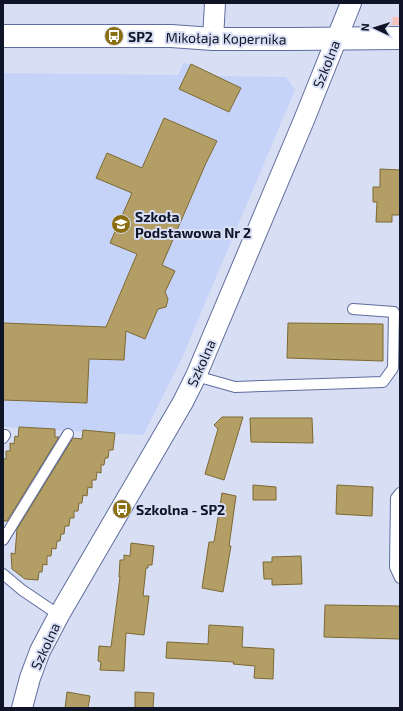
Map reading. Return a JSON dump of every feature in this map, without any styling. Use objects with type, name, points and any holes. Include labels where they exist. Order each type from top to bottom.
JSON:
[{"type":"street","points":[[213,39],[215,3]]},
{"type":"street","name":"Szkolna","points":[[22,708],[30,678],[40,651],[59,615],[180,409],[196,376],[300,131],[351,3]]},
{"type":"street","name":"Mikołaja Kopernika","points":[[3,36],[171,36],[213,39],[400,38]]},
{"type":"lane","points":[[196,376],[235,387],[383,382],[393,368],[394,312],[353,309]]},
{"type":"lane","points":[[3,540],[68,434]]},
{"type":"lane","points":[[400,493],[396,498],[395,567],[400,578]]},
{"type":"lane","points":[[3,574],[22,590],[59,615]]},
{"type":"shaded area","points":[[393,17],[400,17],[400,25],[388,25]]},
{"type":"shaded area","name":"Szkoła Podstawowa Nr 2","points":[[184,62],[215,76],[286,77],[295,90],[182,358],[143,435],[3,427],[3,73],[178,75]]},
{"type":"building","points":[[191,64],[241,88],[229,112],[179,89]]},
{"type":"building","points":[[164,118],[217,141],[162,265],[175,271],[165,292],[168,299],[166,307],[158,309],[145,339],[126,331],[124,360],[89,359],[87,403],[3,400],[3,323],[106,327],[137,254],[110,243],[132,193],[96,178],[107,153],[142,168]]},
{"type":"building","points":[[380,169],[400,170],[400,215],[392,215],[392,222],[376,222],[377,202],[373,202],[373,187],[380,187]]},
{"type":"building","points":[[288,323],[383,324],[383,361],[287,358]]},
{"type":"building","points":[[222,417],[243,417],[224,480],[205,474],[218,429],[214,425]]},
{"type":"building","points":[[250,418],[312,418],[313,443],[251,442]]},
{"type":"building","points":[[19,427],[55,429],[55,437],[59,437],[7,521],[3,521],[3,459],[6,459],[6,451],[10,451],[10,443],[14,444],[15,436],[18,437]]},
{"type":"building","points":[[83,430],[115,433],[113,450],[109,450],[108,458],[105,458],[104,465],[101,465],[101,473],[97,472],[96,480],[92,480],[92,488],[88,487],[87,496],[83,495],[82,503],[79,503],[78,511],[74,511],[74,518],[70,518],[69,526],[65,526],[64,534],[61,534],[60,541],[57,541],[56,549],[52,548],[51,556],[47,556],[47,565],[43,564],[42,572],[39,572],[38,580],[25,579],[12,569],[11,553],[15,554],[17,529],[73,438],[82,439]]},
{"type":"building","points":[[253,485],[276,487],[276,500],[253,500]]},
{"type":"building","points":[[337,485],[373,487],[372,516],[336,514]]},
{"type":"building","points":[[222,493],[236,496],[229,546],[231,546],[223,592],[202,588],[209,542],[214,542]]},
{"type":"building","points":[[131,543],[154,546],[152,565],[148,565],[148,568],[146,568],[143,596],[149,596],[144,635],[126,633],[124,671],[100,670],[101,662],[98,661],[99,646],[111,647],[120,577],[120,560],[124,560],[124,555],[130,556]]},
{"type":"building","points":[[301,556],[302,584],[272,585],[272,579],[264,579],[263,562],[272,562],[272,557]]},
{"type":"building","points":[[325,605],[400,606],[400,639],[324,637]]},
{"type":"building","points":[[209,625],[243,627],[242,647],[274,649],[273,679],[254,678],[255,666],[233,664],[234,662],[166,658],[167,642],[208,644]]},
{"type":"building","points":[[67,692],[90,696],[88,708],[65,708]]},
{"type":"building","points":[[135,692],[154,693],[153,708],[135,708]]},
{"type":"place","name":"SP2","points":[[114,36]]},
{"type":"place","name":"Szkoła Podstawowa Nr 2","points":[[121,224]]},
{"type":"place","name":"Szkolna - SP2","points":[[122,509]]}]
